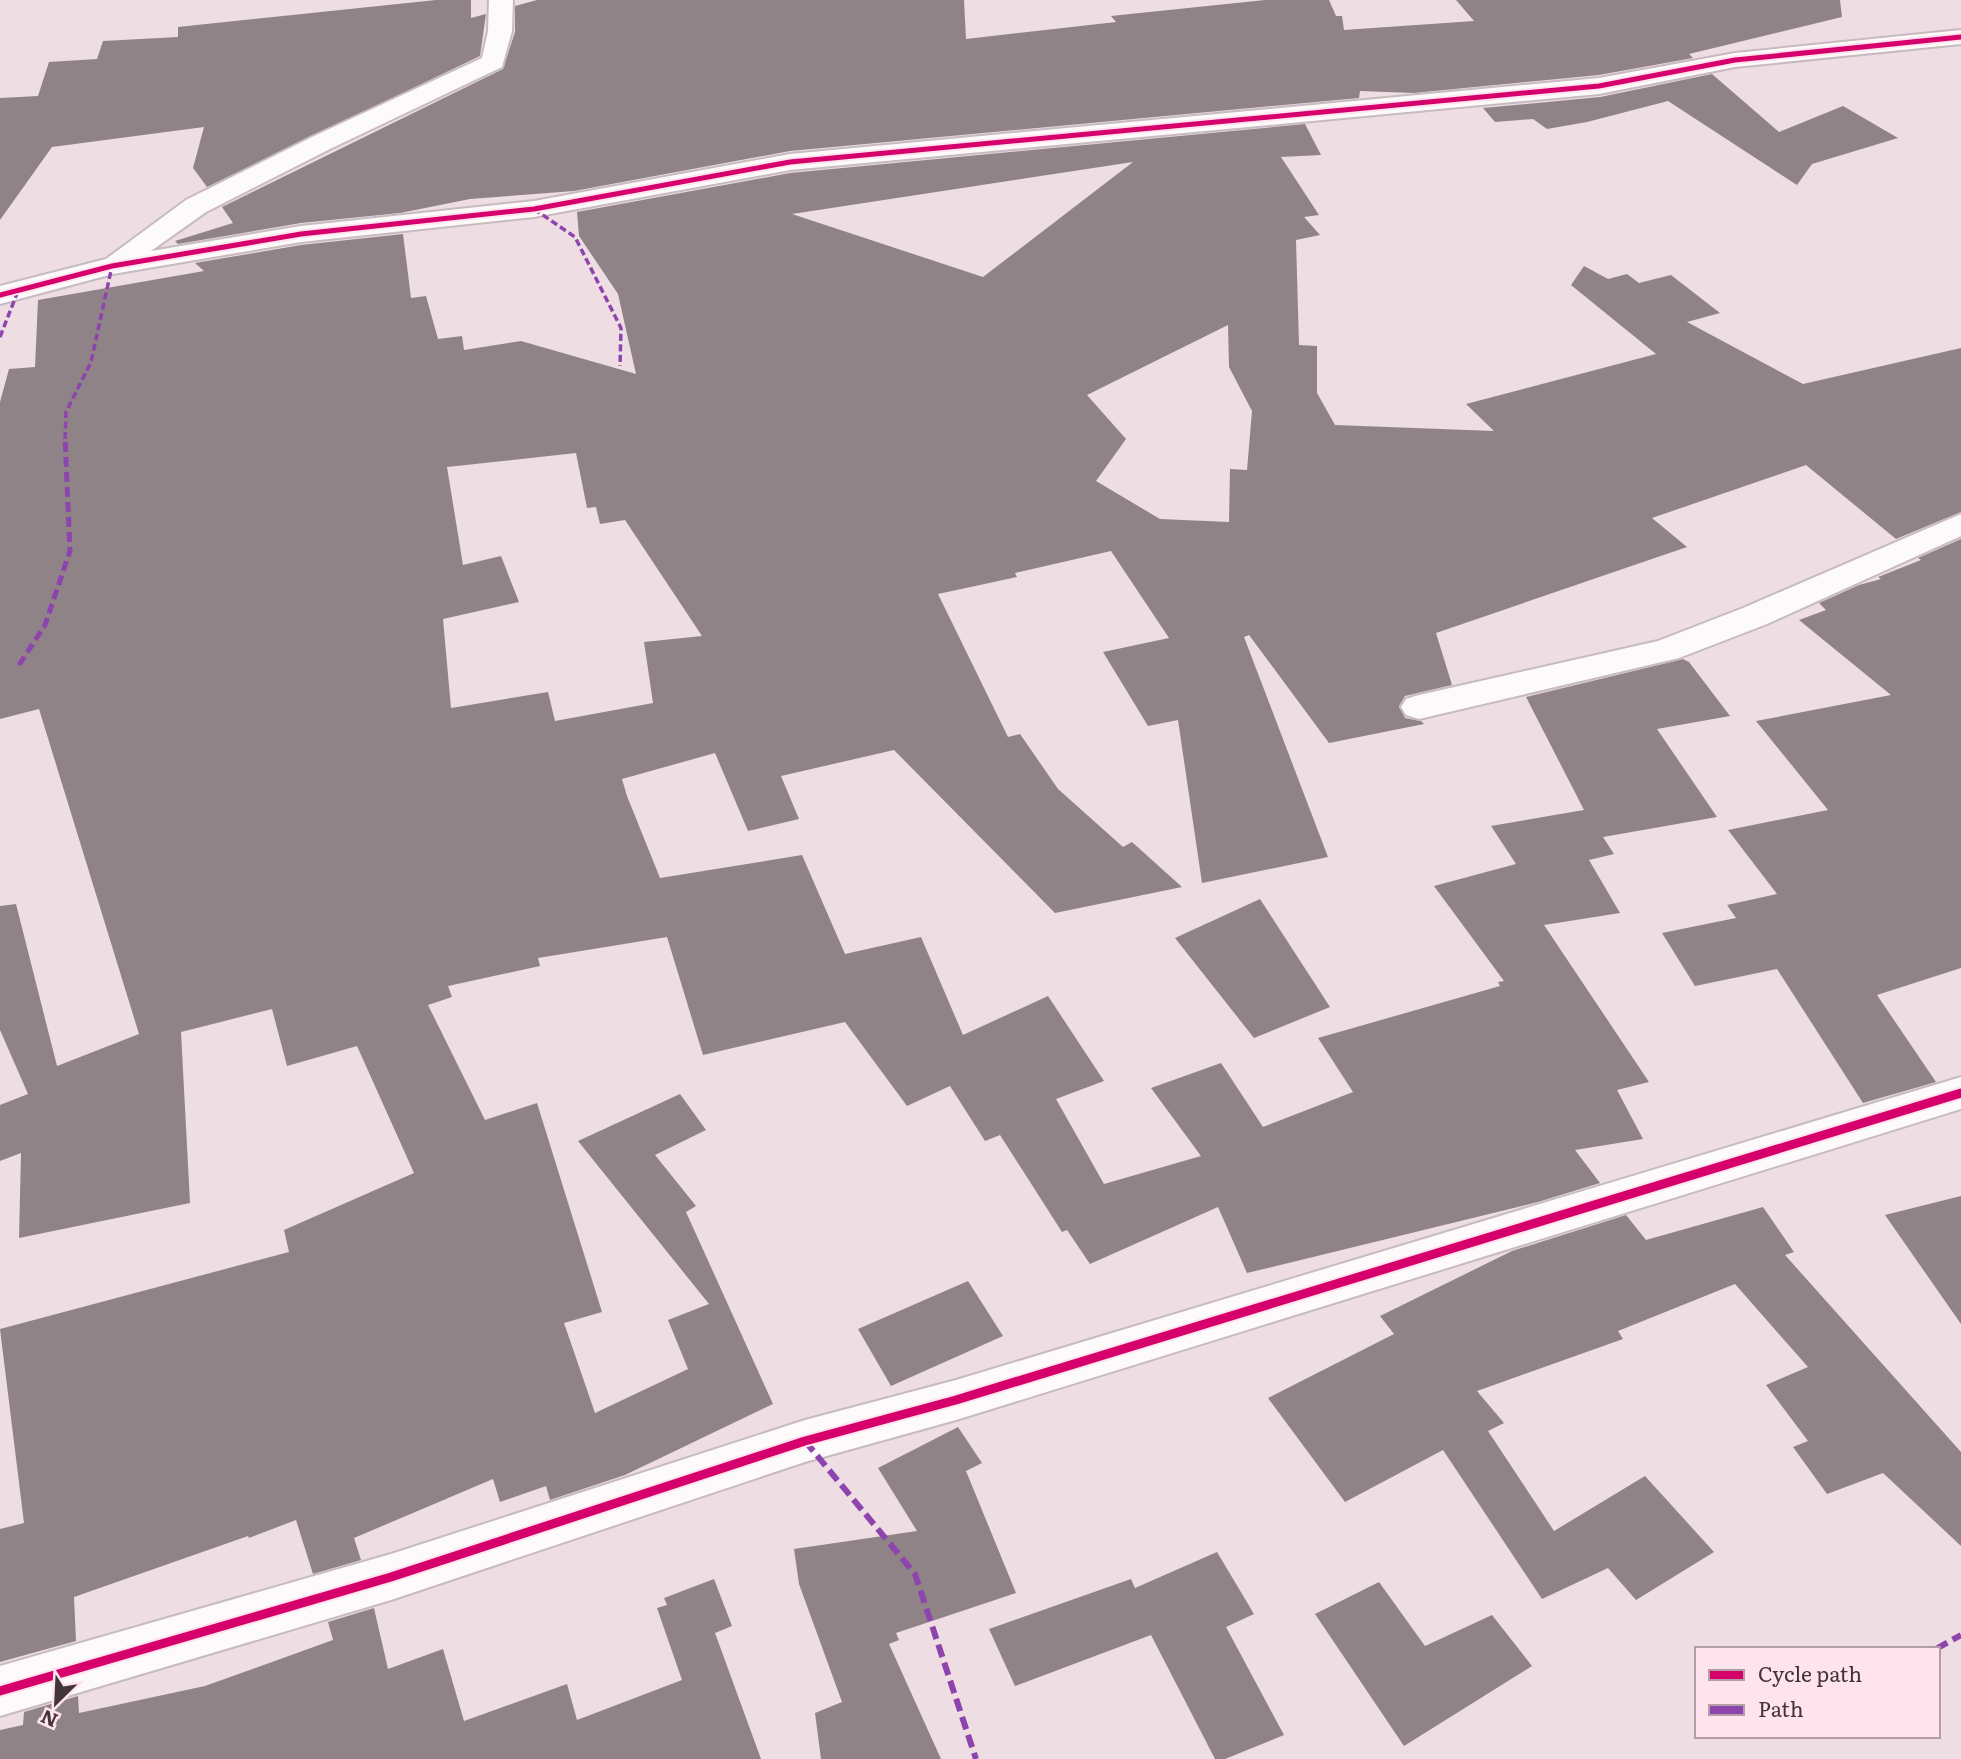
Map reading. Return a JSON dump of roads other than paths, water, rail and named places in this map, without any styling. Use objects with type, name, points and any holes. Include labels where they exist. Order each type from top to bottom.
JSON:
[{"type":"street","points":[[112,266],[196,206],[321,143],[493,62],[500,31],[501,0]]},
{"type":"street","points":[[0,295],[112,266],[301,234],[534,209],[790,162],[1599,86],[1735,60],[1961,37]]},
{"type":"street","points":[[1419,707],[1667,650],[1755,616],[1961,524]]},
{"type":"street","points":[[0,1691],[391,1577],[805,1441],[956,1400],[1961,1093]]}]
